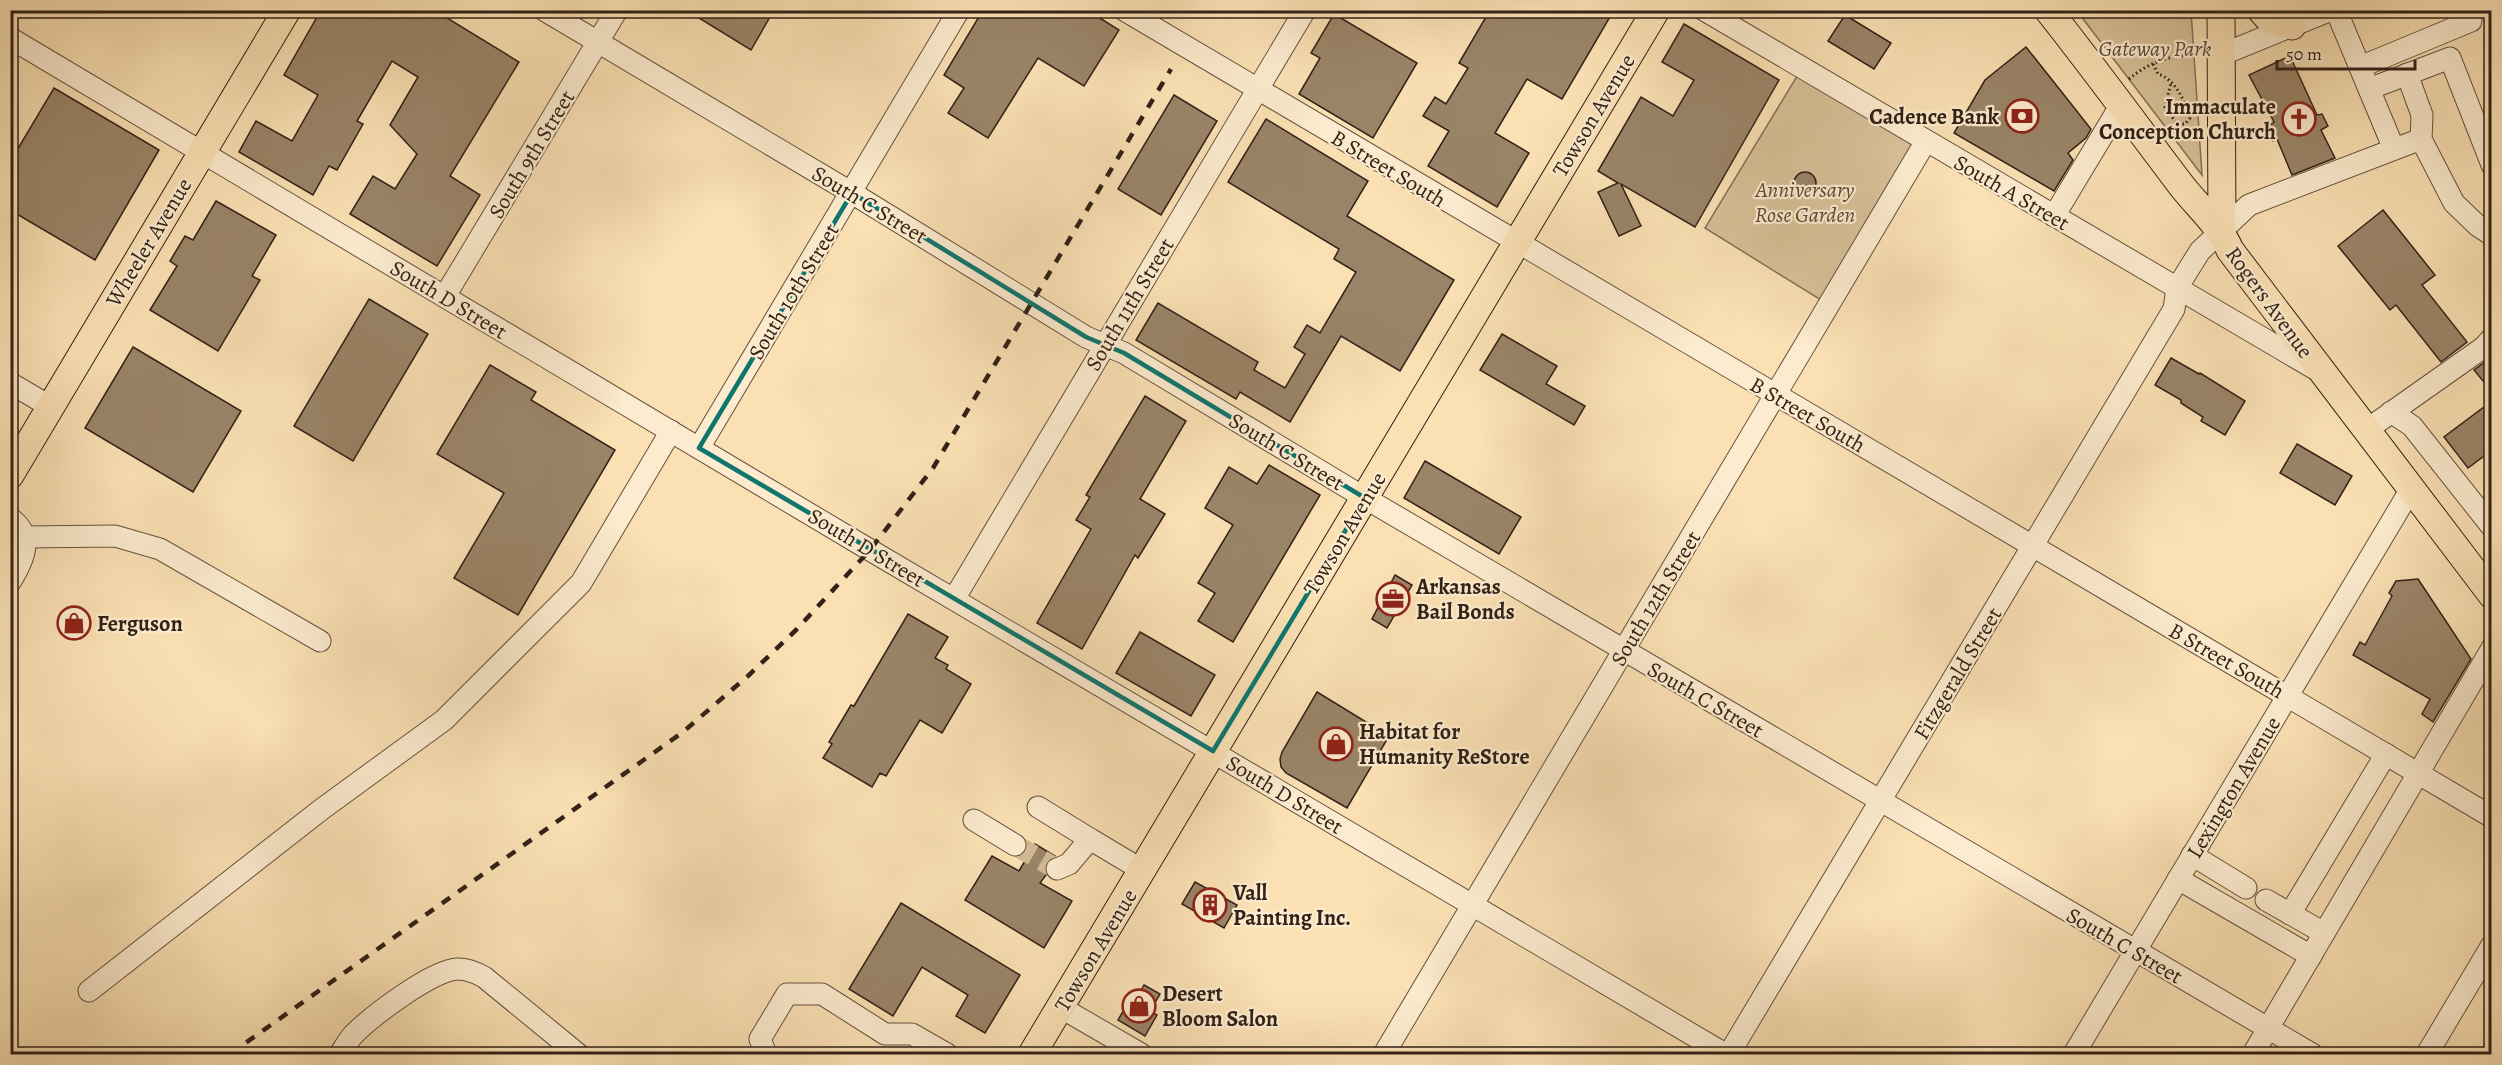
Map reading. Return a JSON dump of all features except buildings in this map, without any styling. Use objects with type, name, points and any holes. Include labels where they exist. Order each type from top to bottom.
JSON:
[{"type":"main road","name":"Wheeler Avenue","points":[[10,475],[286,10]]},
{"type":"main road","name":"Towson Avenue","points":[[1032,1054],[1656,10]]},
{"type":"main road","name":"Rogers Avenue","points":[[2048,10],[2125,92],[2183,186],[2222,231],[2230,250],[2365,431],[2489,587]]},
{"type":"main road","points":[[2221,10],[2208,55],[2222,231]]},
{"type":"main road","points":[[2261,10],[2269,19],[2292,26]]},
{"type":"street","name":"South C Street","points":[[544,10],[852,193],[1086,337],[1124,353],[1365,498],[2312,1054]]},
{"type":"street","name":"South 9th Street","points":[[445,296],[617,10]]},
{"type":"street","name":"South 10th Street","points":[[699,448],[959,10]]},
{"type":"street","name":"B Street South","points":[[1124,10],[2492,817]]},
{"type":"street","name":"South 11th Street","points":[[954,599],[1305,10]]},
{"type":"street","name":"South A Street","points":[[1704,10],[2321,372]]},
{"type":"street","points":[[2208,55],[2331,10]]},
{"type":"street","points":[[2336,10],[2394,149]]},
{"type":"street","points":[[2360,67],[2471,21]]},
{"type":"street","name":"South D Street","points":[[10,38],[1725,1054]]},
{"type":"street","points":[[2369,89],[2450,58],[2492,165]]},
{"type":"street","points":[[2407,74],[2422,115],[2421,139],[2454,203],[2478,226],[2492,235]]},
{"type":"street","points":[[2054,216],[2125,92]]},
{"type":"street","name":"Fitzgerald Street","points":[[1729,1054],[2174,309],[2177,288],[2200,251],[2249,205],[2421,139]]},
{"type":"street","name":"South 12th Street","points":[[1384,1054],[1926,141]]},
{"type":"street","points":[[2365,431],[2492,339]]},
{"type":"street","points":[[10,383],[51,407]]},
{"type":"street","points":[[2391,412],[2412,426],[2492,527]]},
{"type":"street","points":[[88,991],[322,809],[444,720],[581,583],[671,431]]},
{"type":"street","name":"Lexington Avenue","points":[[2074,1054],[2411,489]]},
{"type":"street","points":[[10,518],[19,524],[26,537],[24,556],[10,582]]},
{"type":"street","points":[[26,537],[115,536],[160,549],[320,641]]},
{"type":"street","points":[[2253,1054],[2492,648]]},
{"type":"street","points":[[2290,914],[2386,754]]},
{"type":"street","points":[[1038,807],[1142,870]]},
{"type":"street","points":[[974,820],[1016,845]]},
{"type":"street","points":[[1056,869],[1069,864],[1090,839]]},
{"type":"street","points":[[2192,855],[2246,888]]},
{"type":"street","points":[[2178,879],[2311,956]]},
{"type":"street","points":[[2266,900],[2324,933]]},
{"type":"street","points":[[2427,1054],[2492,945]]},
{"type":"street","points":[[340,1054],[352,1036],[372,1019],[429,978],[449,970],[470,970],[484,977],[578,1054]]},
{"type":"street","points":[[766,1054],[760,1040],[787,994],[822,994],[885,1034],[912,1034],[947,1054]]},
{"type":"street","points":[[1060,1007],[1141,1054]]},
{"type":"path","points":[[2125,92],[2142,68],[2176,55],[2208,55]]},
{"type":"path","points":[[2153,64],[2158,74],[2163,75],[2171,83],[2185,100],[2190,118],[2186,124],[2177,124],[2165,107],[2171,83]]},
{"type":"highlighted area","points":[[852,193],[1086,337],[1124,353],[1365,498],[1213,751],[699,448]]},
{"type":"green space","name":"Gateway Park","points":[[2077,11],[2191,11],[2202,175]]},
{"type":"green space","name":"Anniversary Rose Garden","points":[[1802,68],[1926,141],[1829,305],[1705,228]]},
{"type":"tunnel","points":[[1015,845],[1057,869]]},
{"type":"railway","points":[[230,1054],[683,732],[749,675],[796,630],[870,550],[933,468],[1171,69]]},
{"type":"place","name":"Cadence Bank","points":[[2022,116]]},
{"type":"place","name":"Immaculate Conception Church","points":[[2299,119]]},
{"type":"place","name":"Arkansas Bail Bonds","points":[[1393,599]]},
{"type":"place","name":"Ferguson","points":[[74,623]]},
{"type":"place","name":"Habitat for Humanity ReStore","points":[[1336,744]]},
{"type":"place","name":"Vall Painting Inc.","points":[[1210,905]]},
{"type":"place","name":"Desert Bloom Salon","points":[[1139,1006]]}]
